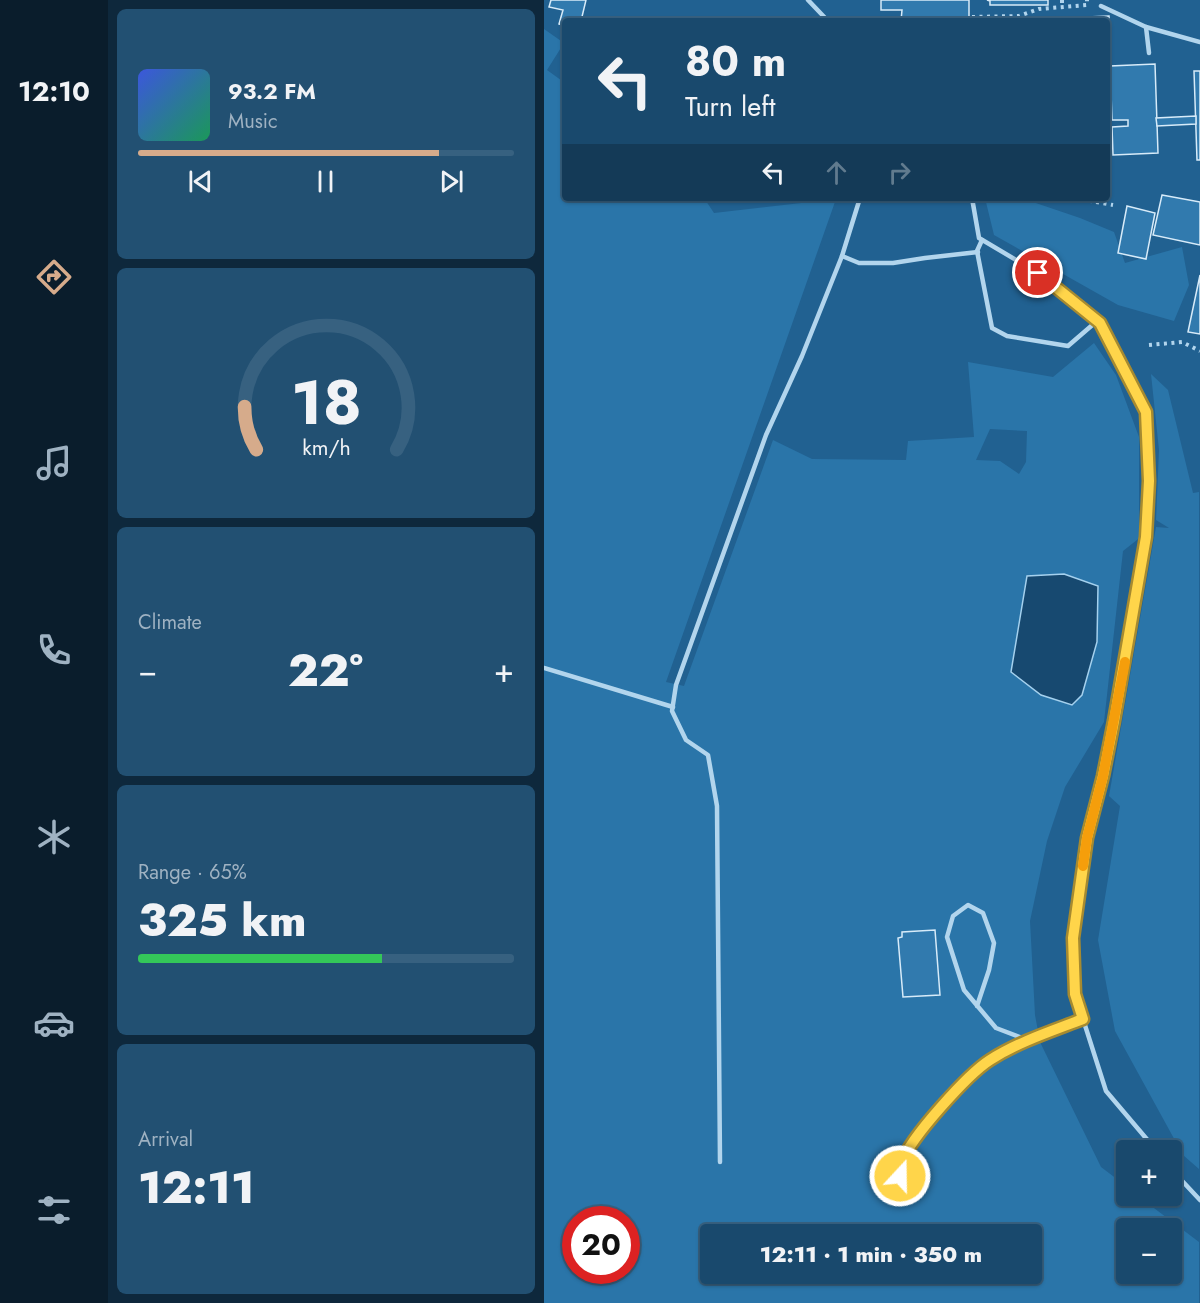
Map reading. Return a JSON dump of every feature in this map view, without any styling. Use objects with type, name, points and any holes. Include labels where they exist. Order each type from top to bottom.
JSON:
[{"type":"lane","points":[[808,0],[825,18]]},
{"type":"lane","points":[[1101,6],[1146,27],[1200,42]]},
{"type":"lane","points":[[1146,27],[1149,53]]},
{"type":"lane","points":[[720,1162],[717,806],[708,755],[686,740],[672,711],[676,685],[766,435],[802,356],[842,255],[859,201]]},
{"type":"lane","points":[[973,201],[979,238],[1038,273],[1097,321],[1146,412],[1149,481],[1146,537],[1105,765],[1087,838],[1073,938],[1075,994],[1106,1091],[1148,1140]]},
{"type":"lane","points":[[982,240],[978,252],[992,328],[1007,336],[1068,346],[1097,321]]},
{"type":"lane","points":[[842,255],[859,263],[893,263],[978,252]]},
{"type":"lane","points":[[544,668],[673,707]]},
{"type":"lane","points":[[977,1006],[990,970],[994,943],[983,913],[968,905],[953,916],[947,937],[964,990],[977,1006],[996,1028],[1030,1041]]},
{"type":"lane","points":[[897,1190],[902,1161],[920,1131],[954,1093],[988,1061],[1083,1019]]},
{"type":"lane","points":[[1182,1181],[1200,1200]]},
{"type":"path","points":[[1062,0],[1063,7]]},
{"type":"path","points":[[1021,18],[1039,9],[1087,5],[1087,0]]},
{"type":"path","points":[[972,17],[996,18]]},
{"type":"path","points":[[1091,201],[1113,205]]},
{"type":"path","points":[[1149,345],[1182,342],[1199,350]]},
{"type":"shaded area","points":[[544,29],[562,42],[562,46],[547,70],[562,81],[562,201],[706,201],[714,213],[835,201],[666,682],[684,686],[773,440],[812,459],[906,460],[908,441],[974,437],[968,362],[1053,377],[1094,343],[1116,375],[1139,437],[1139,522],[1142,536],[1123,551],[1104,722],[1065,787],[1047,841],[1030,921],[1035,1015],[1040,1042],[1101,1167],[1116,1178],[1116,1206],[1151,1206],[1167,1218],[1116,1218],[1116,1284],[1182,1284],[1182,1229],[1199,1242],[1199,1303],[544,1303]],"holes":[[[990,429],[1027,431],[1026,462],[1019,474],[1000,461],[976,460]]]},
{"type":"shaded area","points":[[986,201],[1030,201],[1114,232],[1125,263],[1182,247],[1189,285],[1174,321],[1118,305],[994,235]]},
{"type":"shaded area","points":[[1151,374],[1168,390],[1193,493],[1199,492],[1199,1169],[1183,1155],[1182,1140],[1175,1140],[1115,1031],[1098,940],[1120,806],[1109,796],[1156,527],[1169,528],[1156,520],[1159,450]]},
{"type":"shaded area","points":[[1064,574],[1098,586],[1097,642],[1082,695],[1072,705],[1041,695],[1011,672],[1027,576]]},
{"type":"building","points":[[551,0],[586,0],[582,18],[562,18],[562,25],[559,24],[563,10],[549,7]]},
{"type":"building","points":[[881,0],[969,0],[969,18],[901,18],[902,10],[881,10]]},
{"type":"building","points":[[987,0],[1048,0],[1048,5],[990,5],[990,1]]},
{"type":"building","points":[[1109,16],[1109,18],[1064,18]]},
{"type":"building","points":[[1155,64],[1158,153],[1113,155],[1112,127],[1128,126],[1128,120],[1112,120],[1110,66]]},
{"type":"building","points":[[1194,71],[1200,71],[1200,160],[1197,160]]},
{"type":"building","points":[[1196,116],[1196,124],[1157,126],[1156,118]]},
{"type":"building","points":[[1162,195],[1200,202],[1200,245],[1153,235]]},
{"type":"building","points":[[1127,206],[1155,213],[1146,259],[1118,253]]},
{"type":"building","points":[[1200,275],[1200,334],[1188,332]]},
{"type":"building","points":[[935,930],[940,995],[903,997],[898,938],[902,937],[902,932]]},
{"type":"slow traffic","points":[[1083,866],[1125,662]]},
{"type":"route","points":[[900,1176],[902,1161],[920,1131],[954,1093],[988,1061],[1022,1044],[1083,1019],[1075,994],[1073,938],[1087,838],[1114,721],[1146,537],[1149,481],[1146,412],[1100,323],[1038,273]]}]
